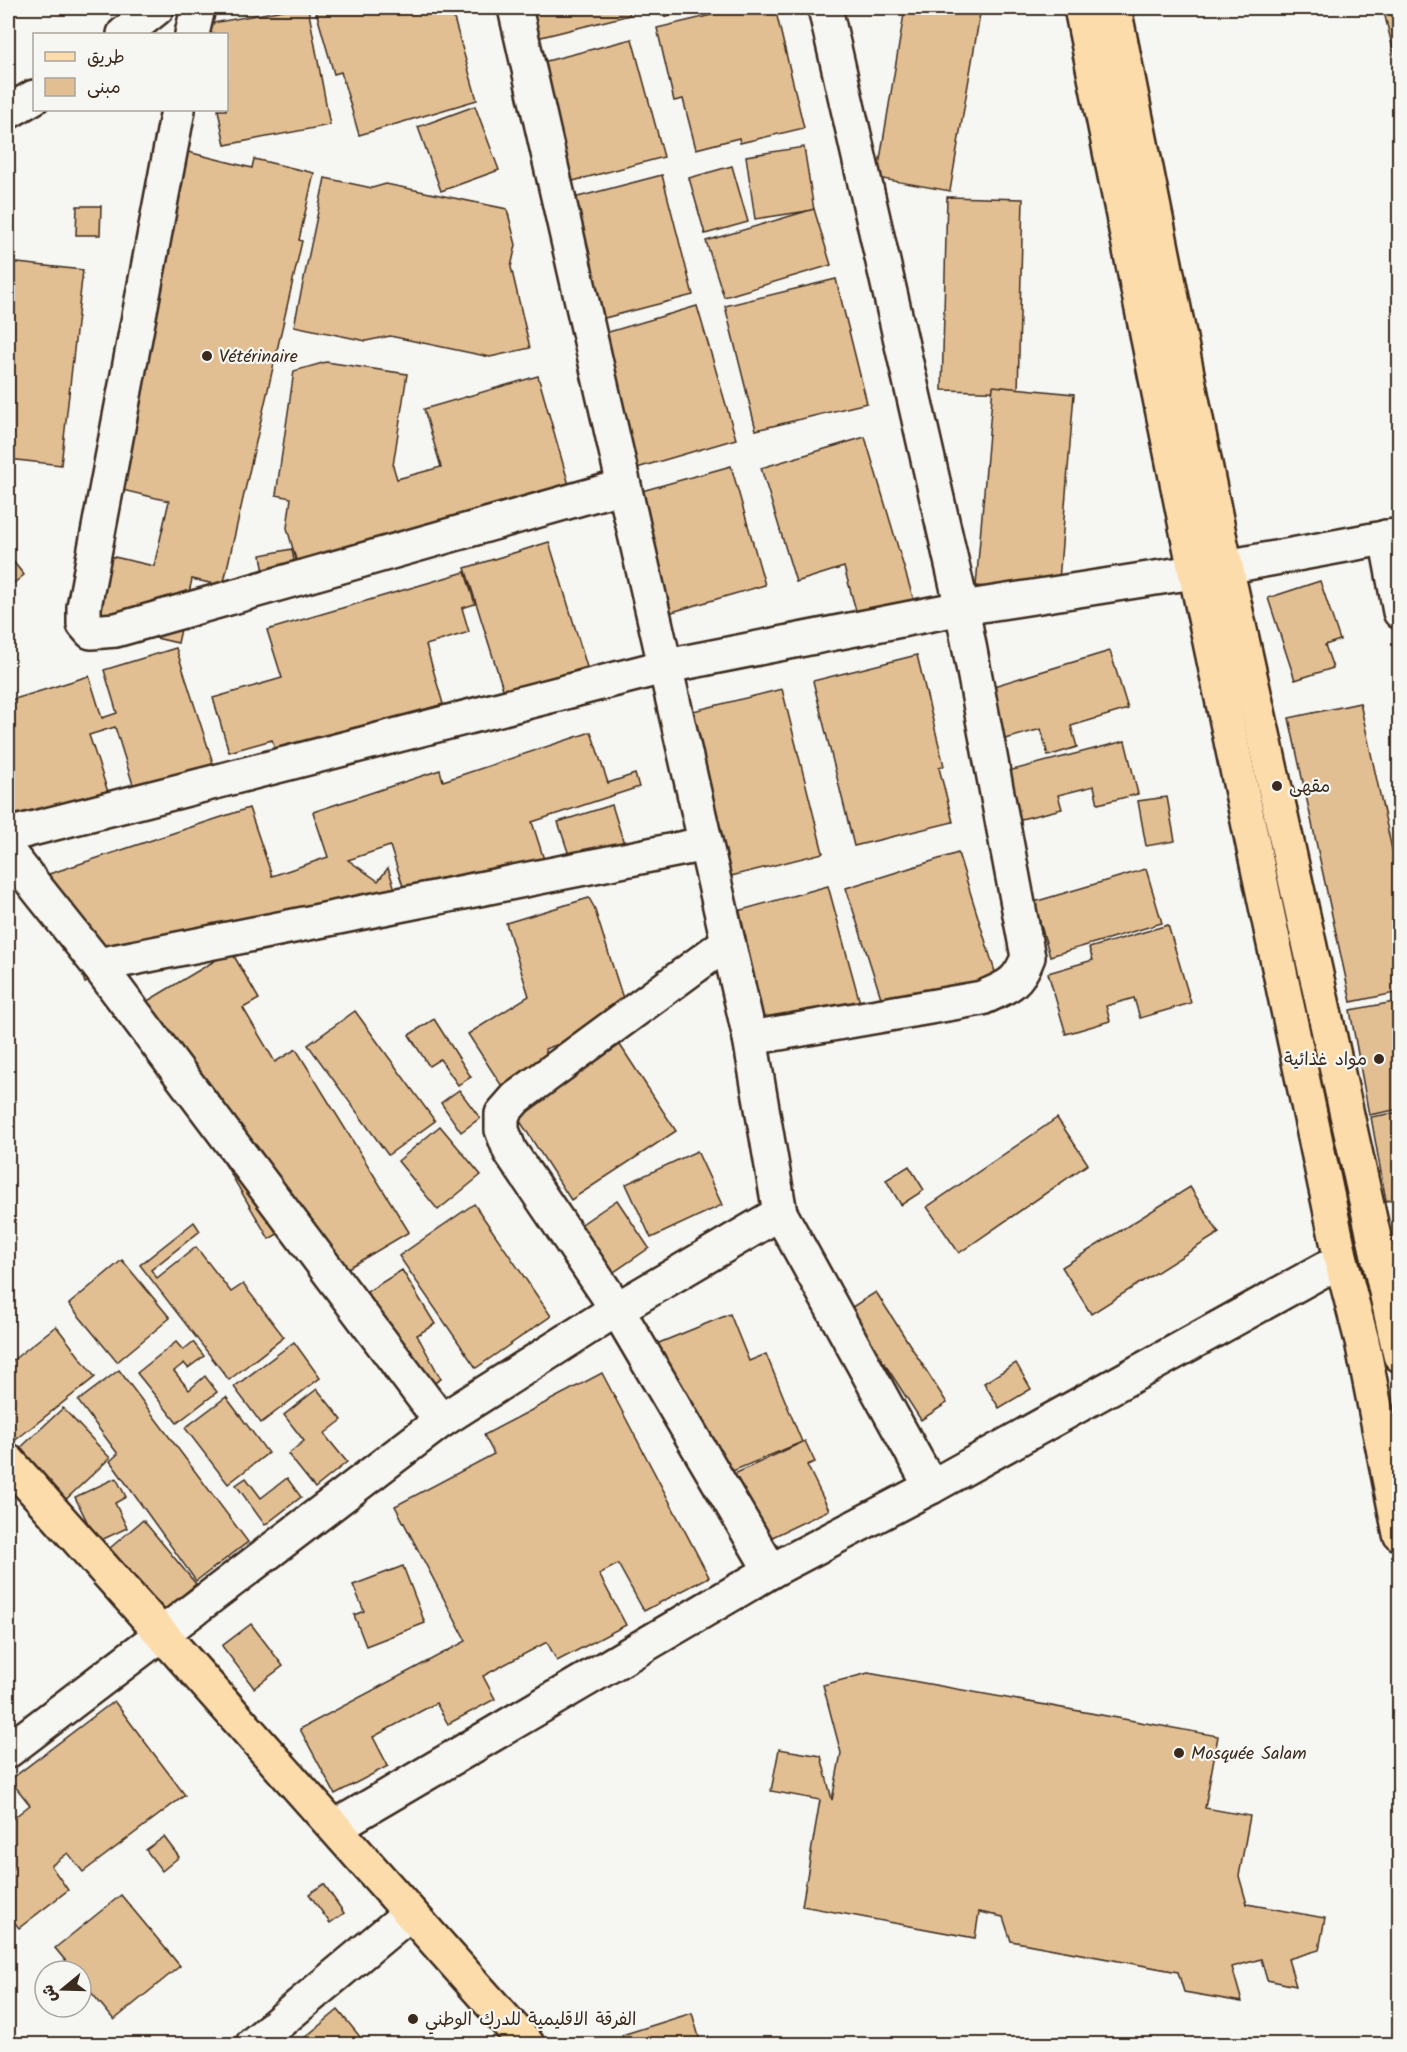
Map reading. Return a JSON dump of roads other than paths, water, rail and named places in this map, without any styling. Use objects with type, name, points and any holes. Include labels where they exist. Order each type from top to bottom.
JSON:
[{"type":"main road","points":[[1081,8],[1211,569],[1398,1338]]},
{"type":"main road","points":[[1114,8],[1211,569],[1341,1260],[1362,1341],[1400,1534]]},
{"type":"main road","points":[[8,1461],[527,2044]]},
{"type":"street","points":[[125,33],[157,8]]},
{"type":"street","points":[[192,33],[198,8]]},
{"type":"street","points":[[515,8],[667,666],[750,1038],[780,1213],[931,1487]]},
{"type":"street","points":[[750,1038],[982,998],[1010,985],[1022,974],[1028,957],[962,608],[825,8]]},
{"type":"street","points":[[8,112],[33,98]]},
{"type":"street","points":[[178,111],[84,607],[84,624],[91,632],[116,630],[624,486]]},
{"type":"street","points":[[8,835],[667,666],[962,608],[1211,569],[1393,536],[1400,612]]},
{"type":"street","points":[[98,964],[705,844]]},
{"type":"street","points":[[8,852],[98,964],[441,1421]]},
{"type":"street","points":[[728,942],[516,1098],[502,1114],[502,1130],[510,1151],[617,1309],[771,1571]]},
{"type":"street","points":[[8,1751],[441,1421],[617,1309],[780,1213]]},
{"type":"street","points":[[335,1827],[771,1571],[931,1487],[1341,1260]]},
{"type":"street","points":[[253,2044],[409,1914]]},
{"type":"place","name":"Vétérinaire","points":[[207,356]]},
{"type":"place","name":"مقهى","points":[[1277,786]]},
{"type":"place","name":"مواد غذائية","points":[[1379,1059]]},
{"type":"place","name":"Mosquée Salam","points":[[1179,1753]]},
{"type":"place","name":"الفرقة الاقليمية للدرك الوطني","points":[[413,2019]]}]
